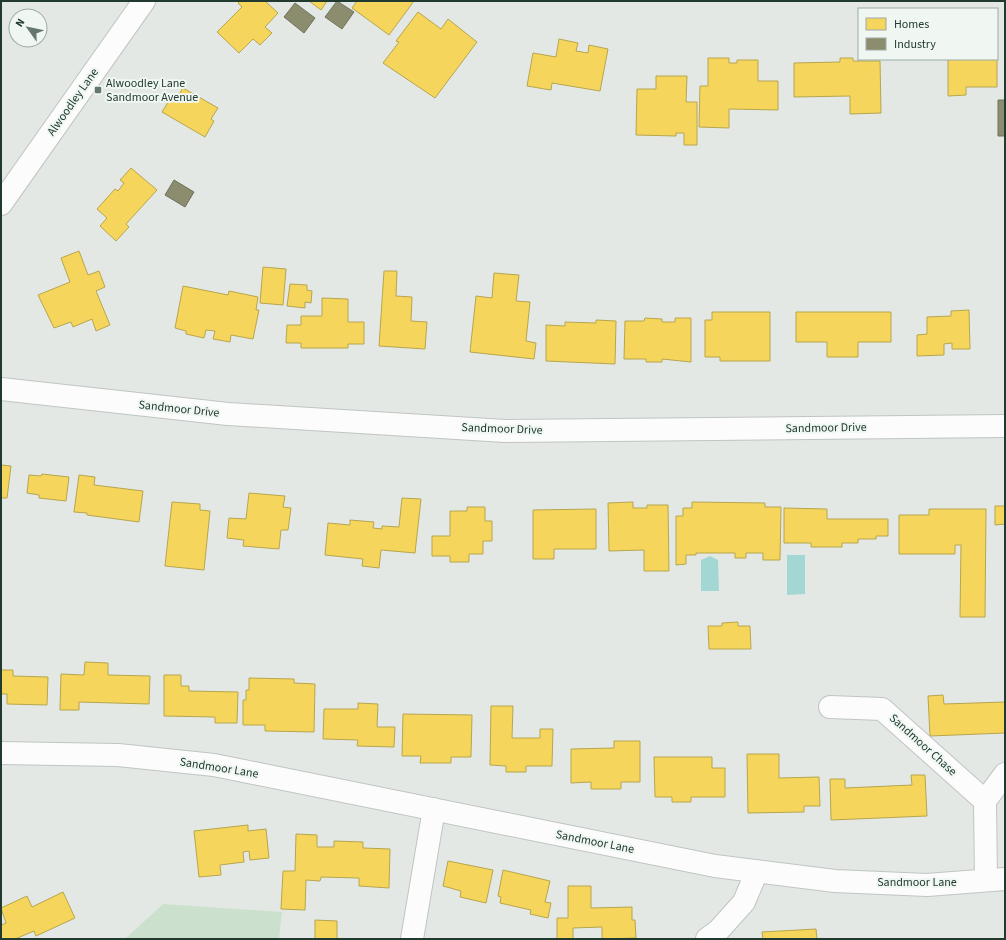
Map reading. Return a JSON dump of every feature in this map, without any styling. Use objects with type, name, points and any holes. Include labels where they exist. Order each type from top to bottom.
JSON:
[{"type":"street","name":"Alwoodley Lane","points":[[1,204],[144,1]]},
{"type":"street","name":"Sandmoor Drive","points":[[1,389],[228,414],[505,431],[1005,426]]},
{"type":"street","name":"Sandmoor Chase","points":[[830,706],[882,709],[984,801]]},
{"type":"street","name":"Sandmoor Lane","points":[[1,753],[118,755],[214,765],[715,866],[835,881],[927,885],[996,880]]},
{"type":"street","points":[[996,880],[984,801],[1005,774]]},
{"type":"street","points":[[412,939],[434,809]]},
{"type":"street","points":[[707,939],[718,931],[744,902],[757,871]]},
{"type":"green space","points":[[163,904],[282,912],[279,939],[125,939]]},
{"type":"water","points":[[787,555],[805,555],[805,594],[787,595]]},
{"type":"water","points":[[710,556],[718,560],[719,591],[701,591],[701,560]]},
{"type":"building: Homes","points":[[240,1],[265,1],[278,13],[265,27],[272,33],[260,45],[253,39],[239,53],[217,32],[242,7],[238,3]]},
{"type":"building: Homes","points":[[309,1],[327,1],[321,10]]},
{"type":"building: Homes","points":[[357,1],[414,1],[389,35],[352,8]]},
{"type":"building: Homes","points":[[418,12],[441,29],[448,19],[477,42],[435,98],[383,63],[399,42],[396,41]]},
{"type":"building: Homes","points":[[559,39],[578,43],[576,51],[588,53],[589,45],[608,49],[600,91],[552,83],[551,90],[527,86],[533,53],[556,57]]},
{"type":"building: Homes","points":[[708,58],[729,58],[729,63],[737,63],[737,60],[758,60],[758,81],[778,81],[778,110],[729,109],[729,128],[699,127],[700,86],[708,86]]},
{"type":"building: Homes","points":[[840,58],[853,58],[853,61],[880,61],[881,113],[850,114],[850,96],[794,97],[794,63],[840,62]]},
{"type":"building: Homes","points":[[948,60],[997,60],[997,87],[966,87],[966,95],[948,96]]},
{"type":"building: Homes","points":[[656,76],[687,76],[686,102],[697,102],[697,145],[684,145],[684,133],[676,133],[676,136],[636,135],[637,89],[656,89]]},
{"type":"building: Homes","points":[[183,88],[218,108],[211,119],[214,121],[205,137],[162,112],[172,96],[176,99]]},
{"type":"building: Homes","points":[[131,168],[157,190],[126,224],[129,227],[116,241],[100,226],[107,218],[97,209],[115,189],[118,191],[124,183],[120,180]]},
{"type":"building: Homes","points":[[79,251],[88,275],[99,271],[105,287],[96,291],[110,325],[96,331],[92,319],[73,327],[71,322],[54,328],[38,295],[70,282],[61,258]]},
{"type":"building: Homes","points":[[263,267],[286,269],[283,305],[260,303]]},
{"type":"building: Homes","points":[[384,271],[397,271],[396,296],[412,297],[411,321],[427,322],[425,349],[379,346]]},
{"type":"building: Homes","points":[[494,273],[519,275],[516,301],[530,302],[526,341],[536,343],[534,359],[470,352],[476,296],[492,298]]},
{"type":"building: Homes","points":[[290,284],[307,285],[307,290],[312,291],[311,303],[305,302],[305,308],[287,306]]},
{"type":"building: Homes","points":[[183,286],[228,295],[229,291],[258,297],[256,310],[259,310],[253,339],[231,335],[230,342],[213,339],[215,331],[206,330],[204,338],[186,334],[186,331],[175,328]]},
{"type":"building: Homes","points":[[322,298],[348,299],[348,322],[364,322],[364,344],[348,344],[348,348],[301,348],[301,343],[286,343],[287,325],[301,325],[301,316],[322,316]]},
{"type":"building: Homes","points":[[969,310],[970,349],[952,349],[952,343],[944,344],[944,355],[917,356],[917,335],[927,334],[927,317],[951,316],[951,311]]},
{"type":"building: Homes","points":[[712,312],[770,312],[770,361],[720,361],[720,357],[705,357],[705,320],[712,320]]},
{"type":"building: Homes","points":[[796,312],[891,312],[891,342],[858,342],[858,357],[827,357],[827,342],[796,342]]},
{"type":"building: Homes","points":[[645,318],[662,319],[662,322],[675,322],[675,318],[691,318],[691,362],[662,359],[662,362],[646,362],[646,359],[624,359],[625,321],[644,321]]},
{"type":"building: Homes","points":[[596,320],[616,321],[615,364],[546,361],[546,325],[565,326],[565,322],[596,323]]},
{"type":"building: Homes","points":[[1,465],[11,466],[7,498],[1,498]]},
{"type":"building: Homes","points":[[42,474],[69,477],[66,501],[39,498],[39,495],[27,493],[29,475],[41,476]]},
{"type":"building: Homes","points":[[79,475],[95,477],[94,485],[143,491],[139,522],[74,512]]},
{"type":"building: Homes","points":[[249,493],[285,496],[283,507],[291,508],[288,530],[281,530],[279,549],[243,546],[244,540],[227,538],[229,518],[246,519]]},
{"type":"building: Homes","points":[[402,498],[421,499],[415,553],[381,550],[379,568],[362,566],[363,559],[325,555],[328,523],[350,525],[350,520],[374,522],[373,528],[382,529],[382,526],[399,527]]},
{"type":"building: Homes","points":[[172,502],[200,504],[200,510],[210,511],[204,570],[165,566]]},
{"type":"building: Homes","points":[[633,502],[633,508],[647,508],[647,505],[668,505],[669,571],[644,571],[644,550],[609,551],[608,503]]},
{"type":"building: Homes","points":[[692,502],[765,503],[765,507],[781,507],[780,560],[763,560],[763,553],[746,553],[746,558],[735,558],[735,553],[696,553],[696,555],[686,555],[686,564],[676,565],[676,516],[683,516],[683,508],[692,508]]},
{"type":"building: Homes","points":[[995,506],[1005,506],[1005,524],[995,525]]},
{"type":"building: Homes","points":[[467,507],[485,507],[485,521],[492,521],[492,541],[483,541],[483,554],[469,554],[469,562],[450,562],[450,556],[432,556],[432,536],[450,536],[450,511],[467,511]]},
{"type":"building: Homes","points":[[784,508],[827,509],[827,519],[888,519],[888,536],[876,536],[876,539],[858,539],[858,543],[842,543],[842,547],[811,547],[811,543],[784,543]]},
{"type":"building: Homes","points":[[596,509],[596,549],[554,549],[554,559],[533,559],[533,510]]},
{"type":"building: Homes","points":[[929,509],[986,509],[985,617],[960,617],[961,545],[955,545],[955,554],[899,554],[899,515],[929,515]]},
{"type":"building: Homes","points":[[738,622],[738,626],[750,626],[751,649],[709,649],[708,626],[722,626],[722,623]]},
{"type":"building: Homes","points":[[85,662],[108,663],[108,675],[150,676],[149,704],[79,702],[79,710],[60,710],[61,674],[84,675]]},
{"type":"building: Homes","points":[[1,670],[13,670],[13,676],[48,677],[47,705],[7,704],[7,694],[1,694]]},
{"type":"building: Homes","points":[[164,675],[181,675],[181,686],[189,686],[189,691],[238,692],[237,723],[215,723],[215,717],[164,716]]},
{"type":"building: Homes","points":[[249,678],[294,679],[294,683],[315,684],[314,732],[265,731],[265,725],[243,725],[243,700],[246,700],[246,690],[249,690]]},
{"type":"building: Homes","points":[[943,695],[944,704],[1005,702],[1005,733],[930,736],[928,696]]},
{"type":"building: Homes","points":[[358,703],[378,704],[377,727],[395,727],[394,747],[357,746],[358,740],[323,739],[324,709],[358,709]]},
{"type":"building: Homes","points":[[491,706],[513,706],[512,738],[540,738],[540,729],[553,729],[552,766],[526,766],[526,772],[506,772],[506,766],[490,765]]},
{"type":"building: Homes","points":[[403,714],[472,715],[471,757],[451,757],[451,763],[420,763],[421,756],[402,756]]},
{"type":"building: Homes","points":[[614,741],[640,741],[640,782],[621,782],[621,789],[591,789],[591,782],[571,783],[571,749],[614,748]]},
{"type":"building: Homes","points":[[747,754],[779,754],[779,778],[819,777],[820,806],[804,806],[804,812],[748,813]]},
{"type":"building: Homes","points":[[654,757],[712,757],[712,768],[725,768],[725,797],[691,797],[691,802],[672,802],[672,797],[655,797]]},
{"type":"building: Homes","points":[[911,775],[925,775],[927,816],[831,820],[830,779],[845,779],[845,788],[912,785]]},
{"type":"building: Homes","points":[[248,825],[248,831],[266,829],[269,858],[250,860],[249,851],[243,852],[244,862],[220,865],[221,875],[199,877],[194,831]]},
{"type":"building: Homes","points":[[296,834],[317,835],[317,847],[334,847],[334,841],[363,842],[363,848],[390,849],[389,888],[359,886],[359,878],[321,877],[320,881],[306,880],[305,910],[281,909],[283,871],[295,871]]},
{"type":"building: Homes","points":[[448,861],[493,870],[486,903],[460,897],[461,891],[443,886]]},
{"type":"building: Homes","points":[[503,870],[550,881],[545,902],[551,903],[548,918],[530,914],[531,910],[500,903],[501,897],[498,896]]},
{"type":"building: Homes","points":[[568,886],[591,886],[591,908],[632,907],[632,920],[635,920],[636,938],[602,939],[602,927],[573,928],[573,939],[557,939],[557,918],[568,918]]},
{"type":"building: Homes","points":[[63,892],[75,918],[36,936],[34,931],[15,939],[1,939],[1,925],[6,923],[1,908],[27,896],[32,907]]},
{"type":"building: Homes","points":[[315,920],[337,921],[337,939],[315,939]]},
{"type":"building: Homes","points":[[816,929],[817,939],[763,939],[762,932]]},
{"type":"building: Industry","points":[[337,1],[354,12],[342,29],[325,17]]},
{"type":"building: Industry","points":[[295,3],[315,18],[304,33],[284,17]]},
{"type":"building: Industry","points":[[998,100],[1005,100],[1005,136],[998,136]]},
{"type":"building: Industry","points":[[174,180],[194,192],[185,207],[165,195]]},
{"type":"place","name":"Alwoodley Lane Sandmoor Avenue","points":[[98,90]]}]
